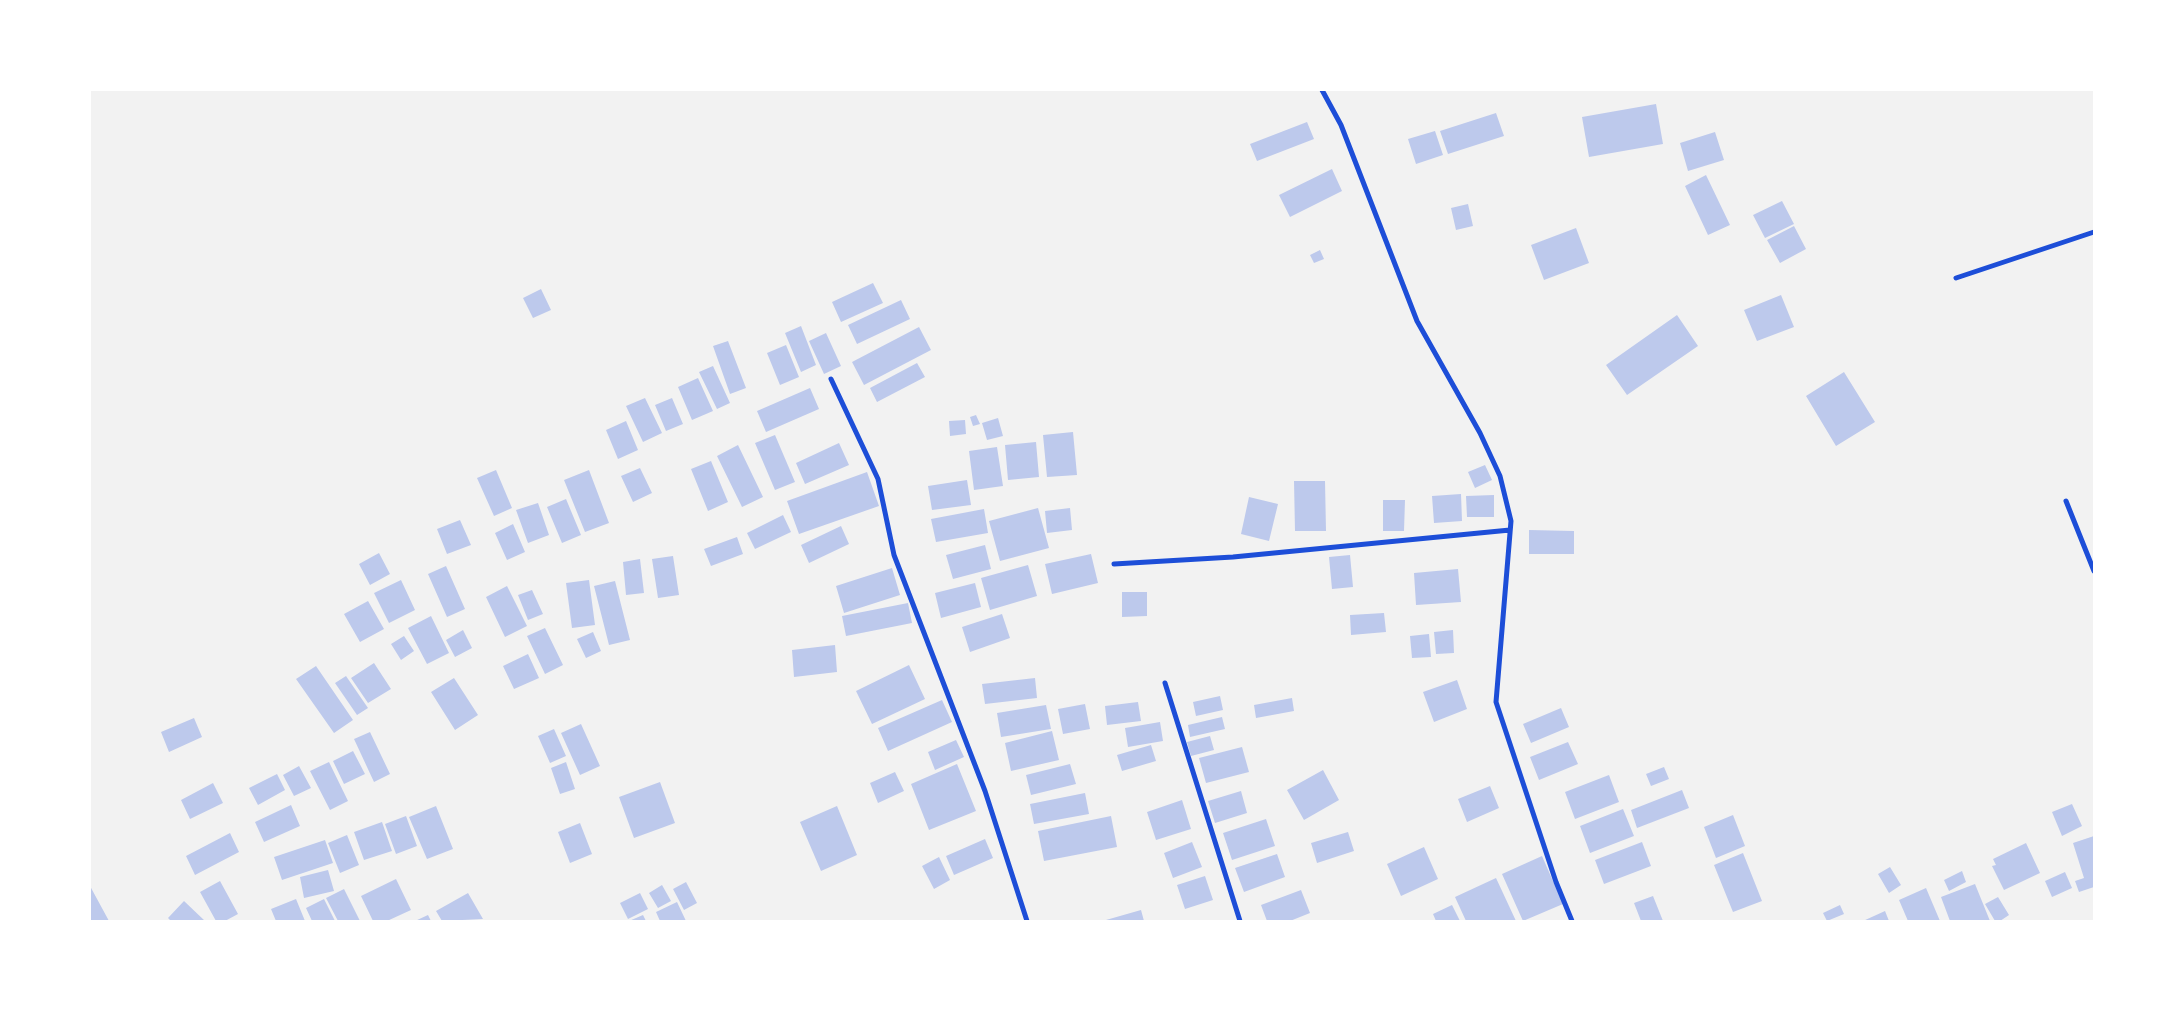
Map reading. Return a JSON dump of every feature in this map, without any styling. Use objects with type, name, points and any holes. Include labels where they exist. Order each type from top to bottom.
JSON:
[{"type":"street","points":[[1322,90],[1341,125],[1417,321],[1480,433],[1500,476],[1511,521],[1496,702],[1556,882],[1572,921]]},
{"type":"street","points":[[1956,278],[2094,232]]},
{"type":"street","points":[[832,378],[878,479],[894,555],[985,791],[1027,921]]},
{"type":"street","points":[[2066,501],[2094,571]]},
{"type":"street","points":[[1114,564],[1233,556],[1510,530]]},
{"type":"street","points":[[1165,683],[1240,921]]},
{"type":"building","points":[[1656,104],[1663,144],[1589,157],[1582,117]]},
{"type":"building","points":[[1496,113],[1504,136],[1448,154],[1440,131]]},
{"type":"building","points":[[1307,122],[1314,139],[1257,161],[1250,144]]},
{"type":"building","points":[[1435,131],[1443,155],[1416,164],[1408,139]]},
{"type":"building","points":[[1715,132],[1724,160],[1688,171],[1680,143]]},
{"type":"building","points":[[1332,169],[1342,191],[1290,217],[1279,195]]},
{"type":"building","points":[[1706,175],[1730,225],[1708,235],[1685,186]]},
{"type":"building","points":[[1782,201],[1794,224],[1765,238],[1753,215]]},
{"type":"building","points":[[1468,204],[1473,226],[1456,230],[1451,208]]},
{"type":"building","points":[[1794,226],[1806,249],[1780,263],[1767,240]]},
{"type":"building","points":[[1576,228],[1589,263],[1544,280],[1531,245]]},
{"type":"building","points":[[1320,250],[1324,259],[1314,263],[1310,255]]},
{"type":"building","points":[[873,283],[883,303],[841,322],[832,302]]},
{"type":"building","points":[[541,289],[551,310],[533,318],[523,298]]},
{"type":"building","points":[[1781,295],[1794,327],[1757,341],[1744,310]]},
{"type":"building","points":[[901,300],[910,319],[857,344],[848,325]]},
{"type":"building","points":[[1677,315],[1698,346],[1627,395],[1606,365]]},
{"type":"building","points":[[801,326],[816,365],[801,372],[785,333]]},
{"type":"building","points":[[919,327],[931,350],[864,385],[852,362]]},
{"type":"building","points":[[826,333],[841,366],[824,374],[809,341]]},
{"type":"building","points":[[728,341],[746,388],[730,394],[713,346]]},
{"type":"building","points":[[786,345],[799,377],[780,385],[767,353]]},
{"type":"building","points":[[917,363],[925,377],[877,402],[870,388]]},
{"type":"building","points":[[713,366],[730,403],[717,409],[699,372]]},
{"type":"building","points":[[1844,372],[1875,422],[1836,446],[1806,396]]},
{"type":"building","points":[[698,378],[713,411],[692,420],[678,387]]},
{"type":"building","points":[[810,388],[819,409],[766,432],[757,411]]},
{"type":"building","points":[[645,398],[662,433],[643,442],[626,406]]},
{"type":"building","points":[[672,398],[683,424],[666,431],[655,405]]},
{"type":"building","points":[[976,415],[980,424],[973,426],[970,417]]},
{"type":"building","points":[[998,418],[1003,436],[987,440],[982,423]]},
{"type":"building","points":[[965,420],[966,434],[950,436],[949,421]]},
{"type":"building","points":[[626,421],[638,450],[618,459],[606,430]]},
{"type":"building","points":[[1073,432],[1077,475],[1047,477],[1043,435]]},
{"type":"building","points":[[775,435],[795,482],[775,490],[755,443]]},
{"type":"building","points":[[1036,442],[1039,477],[1008,480],[1005,445]]},
{"type":"building","points":[[839,443],[849,465],[805,484],[796,463]]},
{"type":"building","points":[[738,445],[763,497],[742,507],[717,456]]},
{"type":"building","points":[[997,447],[1003,486],[974,490],[969,451]]},
{"type":"building","points":[[711,461],[728,502],[708,511],[691,469]]},
{"type":"building","points":[[1485,465],[1492,480],[1475,488],[1468,472]]},
{"type":"building","points":[[640,468],[652,493],[633,502],[621,476]]},
{"type":"building","points":[[496,470],[512,508],[494,516],[477,478]]},
{"type":"building","points":[[589,470],[609,523],[585,532],[564,480]]},
{"type":"building","points":[[867,472],[879,506],[799,534],[787,501]]},
{"type":"building","points":[[967,480],[971,505],[932,510],[928,486]]},
{"type":"building","points":[[1294,481],[1325,481],[1326,531],[1295,531]]},
{"type":"building","points":[[1461,494],[1462,521],[1434,523],[1432,496]]},
{"type":"building","points":[[1494,495],[1494,517],[1467,517],[1466,496]]},
{"type":"building","points":[[1249,497],[1278,504],[1269,541],[1241,534]]},
{"type":"building","points":[[566,499],[581,535],[562,543],[547,507]]},
{"type":"building","points":[[1383,500],[1405,500],[1404,531],[1383,531]]},
{"type":"building","points":[[538,503],[549,535],[528,543],[516,510]]},
{"type":"building","points":[[1038,508],[1049,548],[1000,561],[989,521]]},
{"type":"building","points":[[1070,508],[1072,530],[1047,533],[1045,511]]},
{"type":"building","points":[[984,509],[988,533],[936,542],[931,519]]},
{"type":"building","points":[[783,515],[791,532],[755,549],[747,533]]},
{"type":"building","points":[[460,520],[471,545],[447,554],[437,529]]},
{"type":"building","points":[[513,524],[525,552],[507,560],[495,533]]},
{"type":"building","points":[[841,526],[849,544],[809,563],[801,545]]},
{"type":"building","points":[[1529,530],[1574,531],[1574,554],[1529,554]]},
{"type":"building","points":[[737,537],[743,554],[711,566],[704,549]]},
{"type":"building","points":[[985,545],[991,569],[953,579],[946,555]]},
{"type":"building","points":[[379,553],[390,574],[370,585],[359,564]]},
{"type":"building","points":[[1091,554],[1098,583],[1052,594],[1045,564]]},
{"type":"building","points":[[1350,555],[1353,587],[1332,589],[1329,557]]},
{"type":"building","points":[[673,556],[679,595],[658,598],[652,559]]},
{"type":"building","points":[[640,559],[644,593],[626,595],[623,562]]},
{"type":"building","points":[[1028,565],[1037,596],[990,610],[981,578]]},
{"type":"building","points":[[446,566],[465,609],[447,617],[428,574]]},
{"type":"building","points":[[892,568],[900,595],[844,613],[836,586]]},
{"type":"building","points":[[1458,569],[1461,602],[1416,605],[1414,573]]},
{"type":"building","points":[[401,580],[415,610],[389,623],[374,593]]},
{"type":"building","points":[[589,580],[595,625],[572,628],[566,583]]},
{"type":"building","points":[[615,581],[630,640],[609,645],[594,586]]},
{"type":"building","points":[[975,583],[981,607],[941,618],[935,593]]},
{"type":"building","points":[[507,586],[527,626],[505,637],[486,597]]},
{"type":"building","points":[[532,590],[543,614],[528,620],[518,595]]},
{"type":"building","points":[[1122,592],[1147,592],[1147,616],[1122,617]]},
{"type":"building","points":[[368,601],[384,629],[360,642],[344,614]]},
{"type":"building","points":[[908,603],[912,623],[846,636],[842,616]]},
{"type":"building","points":[[1384,613],[1386,632],[1351,635],[1350,615]]},
{"type":"building","points":[[1002,614],[1010,638],[970,652],[962,627]]},
{"type":"building","points":[[431,616],[449,653],[427,664],[408,628]]},
{"type":"building","points":[[545,628],[563,665],[545,674],[527,636]]},
{"type":"building","points":[[463,630],[472,648],[455,657],[446,640]]},
{"type":"building","points":[[1453,630],[1454,653],[1436,654],[1434,632]]},
{"type":"building","points":[[593,632],[601,651],[586,658],[577,639]]},
{"type":"building","points":[[1429,634],[1431,657],[1412,658],[1410,636]]},
{"type":"building","points":[[404,636],[414,651],[401,660],[391,644]]},
{"type":"building","points":[[835,645],[837,672],[794,677],[792,650]]},
{"type":"building","points":[[528,654],[539,678],[514,689],[503,666]]},
{"type":"building","points":[[374,663],[391,689],[368,703],[351,678]]},
{"type":"building","points":[[909,665],[925,699],[872,724],[856,691]]},
{"type":"building","points":[[316,666],[353,720],[334,733],[296,679]]},
{"type":"building","points":[[346,676],[368,708],[357,715],[335,683]]},
{"type":"building","points":[[454,678],[478,715],[455,730],[431,692]]},
{"type":"building","points":[[1035,678],[1037,698],[985,704],[982,684]]},
{"type":"building","points":[[1457,680],[1467,709],[1434,722],[1423,692]]},
{"type":"building","points":[[1220,696],[1223,710],[1196,716],[1193,702]]},
{"type":"building","points":[[1292,698],[1294,711],[1256,718],[1254,705]]},
{"type":"building","points":[[942,700],[952,722],[888,751],[878,728]]},
{"type":"building","points":[[1138,702],[1141,721],[1107,725],[1105,706]]},
{"type":"building","points":[[1085,704],[1090,729],[1063,734],[1058,709]]},
{"type":"building","points":[[1046,705],[1051,729],[1001,737],[997,713]]},
{"type":"building","points":[[1561,708],[1569,727],[1531,743],[1523,724]]},
{"type":"building","points":[[1222,717],[1225,729],[1190,737],[1188,725]]},
{"type":"building","points":[[194,718],[202,737],[169,752],[161,732]]},
{"type":"building","points":[[1160,722],[1163,741],[1128,747],[1125,728]]},
{"type":"building","points":[[581,724],[600,766],[580,775],[561,733]]},
{"type":"building","points":[[554,729],[566,756],[550,763],[538,736]]},
{"type":"building","points":[[1052,731],[1059,760],[1011,771],[1005,743]]},
{"type":"building","points":[[370,732],[390,774],[374,782],[354,739]]},
{"type":"building","points":[[1210,736],[1214,750],[1191,756],[1187,742]]},
{"type":"building","points":[[956,740],[964,757],[935,770],[928,752]]},
{"type":"building","points":[[1568,742],[1578,764],[1539,780],[1530,757]]},
{"type":"building","points":[[1151,745],[1156,761],[1122,771],[1117,755]]},
{"type":"building","points":[[1242,747],[1249,772],[1206,783],[1199,758]]},
{"type":"building","points":[[353,751],[365,774],[344,784],[333,761]]},
{"type":"building","points":[[329,762],[348,801],[330,810],[310,771]]},
{"type":"building","points":[[566,762],[575,789],[560,794],[551,768]]},
{"type":"building","points":[[957,764],[976,811],[929,830],[911,784]]},
{"type":"building","points":[[1070,764],[1076,784],[1031,795],[1026,775]]},
{"type":"building","points":[[299,766],[311,788],[294,796],[283,775]]},
{"type":"building","points":[[1664,767],[1669,779],[1651,786],[1646,774]]},
{"type":"building","points":[[1323,770],[1339,800],[1304,820],[1287,790]]},
{"type":"building","points":[[895,772],[904,791],[878,803],[870,783]]},
{"type":"building","points":[[277,774],[285,790],[258,805],[249,788]]},
{"type":"building","points":[[1609,775],[1619,802],[1575,819],[1565,792]]},
{"type":"building","points":[[660,782],[675,823],[634,838],[619,797]]},
{"type":"building","points":[[213,783],[223,803],[190,819],[181,800]]},
{"type":"building","points":[[1490,786],[1499,808],[1467,822],[1458,799]]},
{"type":"building","points":[[1682,790],[1689,808],[1637,828],[1631,810]]},
{"type":"building","points":[[1241,791],[1247,813],[1215,823],[1208,801]]},
{"type":"building","points":[[1085,793],[1089,814],[1034,824],[1030,804]]},
{"type":"building","points":[[1182,800],[1191,829],[1156,840],[1147,812]]},
{"type":"building","points":[[2072,804],[2082,826],[2062,836],[2052,812]]},
{"type":"building","points":[[291,805],[300,826],[264,842],[255,822]]},
{"type":"building","points":[[436,806],[453,849],[427,859],[409,817]]},
{"type":"building","points":[[837,806],[857,855],[821,871],[800,822]]},
{"type":"building","points":[[1623,809],[1634,836],[1590,853],[1580,826]]},
{"type":"building","points":[[1733,815],[1745,846],[1716,858],[1704,827]]},
{"type":"building","points":[[406,816],[417,846],[396,854],[385,824]]},
{"type":"building","points":[[1111,816],[1117,847],[1044,861],[1038,831]]},
{"type":"building","points":[[1266,819],[1275,846],[1232,860],[1223,833]]},
{"type":"building","points":[[382,822],[392,851],[364,860],[354,832]]},
{"type":"building","points":[[580,823],[592,854],[570,863],[558,832]]},
{"type":"building","points":[[1348,832],[1354,851],[1317,863],[1311,843]]},
{"type":"building","points":[[230,833],[239,852],[195,875],[186,856]]},
{"type":"building","points":[[347,835],[359,865],[340,873],[328,843]]},
{"type":"building","points":[[2094,836],[2094,887],[2079,892],[2075,881],[2084,878],[2073,843]]},
{"type":"building","points":[[985,839],[993,858],[954,875],[946,856]]},
{"type":"building","points":[[325,840],[333,863],[282,880],[274,857]]},
{"type":"building","points":[[1192,842],[1202,867],[1173,878],[1164,853]]},
{"type":"building","points":[[1642,842],[1651,866],[1604,884],[1595,860]]},
{"type":"building","points":[[2026,843],[2040,873],[2004,890],[1992,866],[1996,865],[1993,859]]},
{"type":"building","points":[[1424,847],[1438,879],[1401,896],[1387,864]]},
{"type":"building","points":[[1743,853],[1762,901],[1733,912],[1714,865]]},
{"type":"building","points":[[1277,854],[1285,877],[1244,892],[1235,868]]},
{"type":"building","points":[[1542,856],[1563,904],[1523,921],[1502,874]]},
{"type":"building","points":[[939,857],[950,880],[934,889],[922,866]]},
{"type":"building","points":[[1890,867],[1901,885],[1889,893],[1878,874]]},
{"type":"building","points":[[328,870],[334,891],[304,898],[300,877]]},
{"type":"building","points":[[1962,871],[1966,882],[1949,891],[1944,880]]},
{"type":"building","points":[[2065,872],[2072,888],[2052,897],[2045,881]]},
{"type":"building","points":[[1205,876],[1213,900],[1185,909],[1177,885]]},
{"type":"building","points":[[1496,878],[1516,921],[1466,921],[1455,897]]},
{"type":"building","points":[[396,879],[411,910],[387,921],[373,921],[361,896]]},
{"type":"building","points":[[220,881],[238,914],[225,921],[216,921],[200,892]]},
{"type":"building","points":[[686,882],[697,903],[684,910],[673,889]]},
{"type":"building","points":[[1975,884],[1990,921],[1950,921],[1941,897]]},
{"type":"building","points":[[662,885],[671,901],[658,908],[649,893]]},
{"type":"building","points":[[90,886],[109,921],[90,921]]},
{"type":"building","points":[[1926,888],[1940,921],[1908,921],[1899,900]]},
{"type":"building","points":[[344,889],[360,921],[338,921],[326,898]]},
{"type":"building","points":[[1301,890],[1310,913],[1290,921],[1267,921],[1261,905]]},
{"type":"building","points":[[468,893],[483,919],[442,921],[436,911]]},
{"type":"building","points":[[640,893],[648,909],[628,919],[620,903]]},
{"type":"building","points":[[1653,896],[1663,921],[1641,921],[1634,903]]},
{"type":"building","points":[[1998,897],[2009,915],[2000,921],[1995,921],[1985,904]]},
{"type":"building","points":[[296,899],[305,921],[276,921],[271,909]]},
{"type":"building","points":[[324,899],[335,921],[312,921],[306,908]]},
{"type":"building","points":[[184,901],[205,921],[171,921],[168,918]]},
{"type":"building","points":[[677,902],[686,921],[660,921],[656,912]]},
{"type":"building","points":[[1452,905],[1460,921],[1436,921],[1433,914]]},
{"type":"building","points":[[1840,905],[1844,914],[1827,921],[1823,913]]},
{"type":"building","points":[[1141,910],[1144,921],[1106,921],[1106,920]]},
{"type":"building","points":[[1885,911],[1889,921],[1863,921]]},
{"type":"building","points":[[428,915],[431,921],[415,921]]},
{"type":"building","points":[[643,915],[646,921],[629,921]]}]
